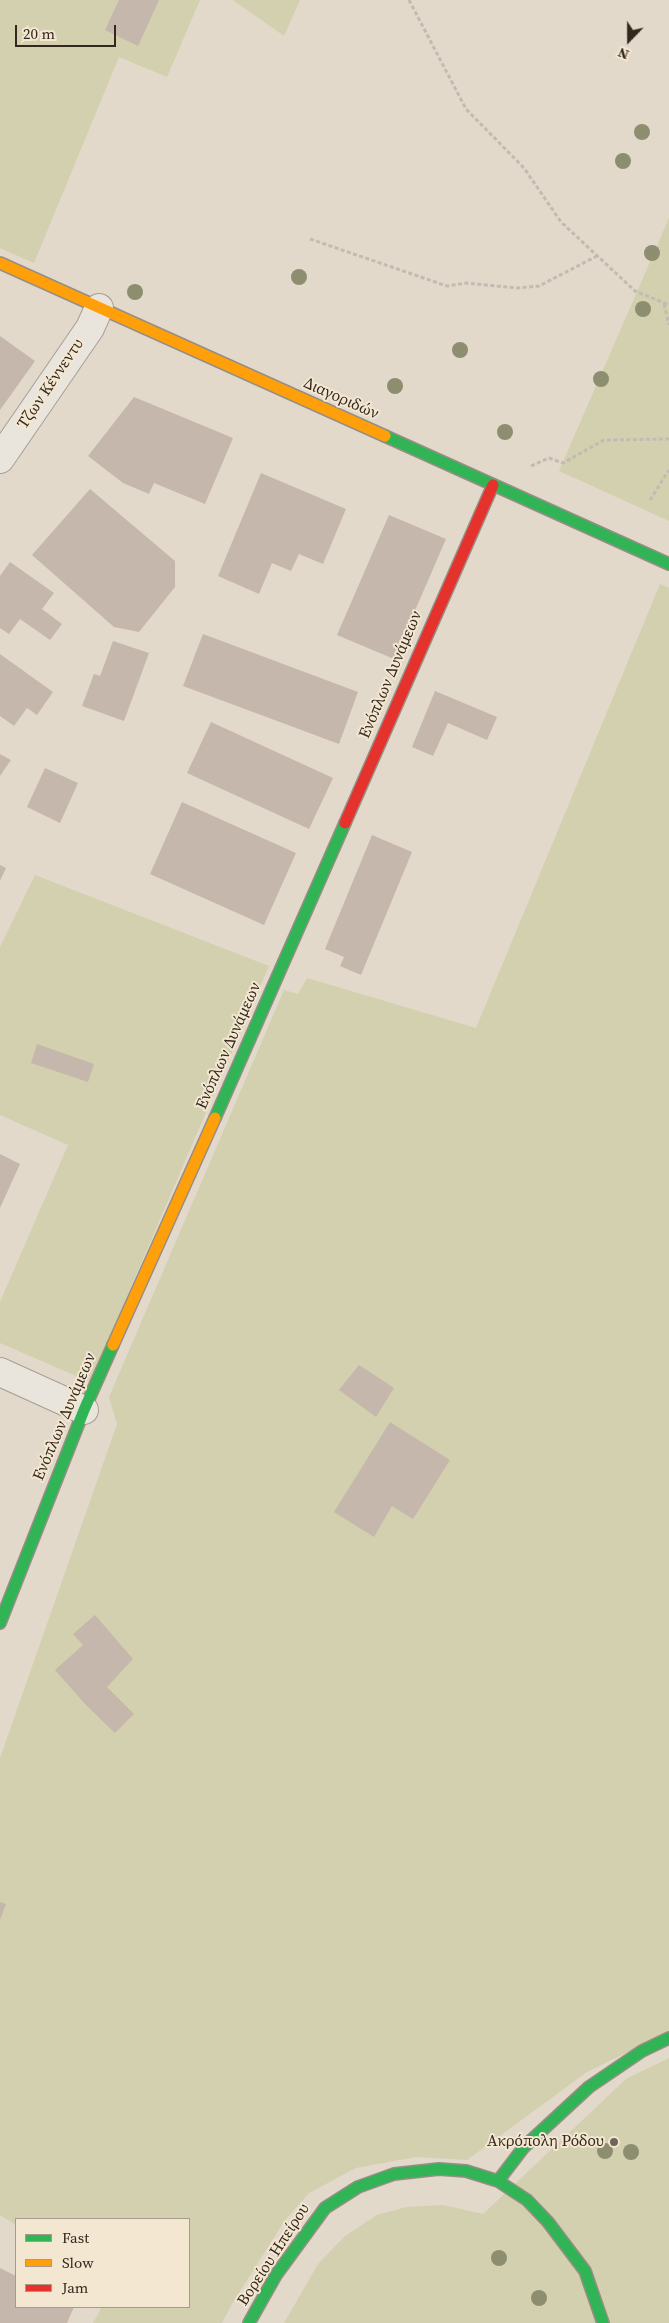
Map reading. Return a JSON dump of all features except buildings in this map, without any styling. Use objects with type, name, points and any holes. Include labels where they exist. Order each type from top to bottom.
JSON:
[{"type":"street","name":"Διαγοριδών","points":[[0,263],[669,564]]},
{"type":"street","name":"Τζων Κέννεντυ","points":[[0,459],[90,328],[99,308]]},
{"type":"street","name":"Ενόπλων Δυνάμεων","points":[[0,1623],[84,1410],[279,974],[492,485]]},
{"type":"street","points":[[0,1372],[84,1410]]},
{"type":"street","points":[[498,2181],[524,2147],[589,2087],[642,2052],[669,2038]]},
{"type":"street","name":"Βορείου Ηπείρου","points":[[249,2323],[276,2275],[324,2208],[358,2187],[394,2174],[439,2169],[466,2171],[498,2181],[527,2200],[548,2222],[585,2271],[603,2323]]},
{"type":"path","points":[[409,0],[466,109],[524,168],[560,222],[635,291],[669,305]]},
{"type":"path","points":[[310,240],[447,286],[466,283],[517,288],[538,286],[597,256]]},
{"type":"path","points":[[663,303],[669,325]]},
{"type":"path","points":[[492,485],[549,458],[563,463],[604,440],[669,439]]},
{"type":"path","points":[[650,500],[669,470]]},
{"type":"shaded area","points":[[0,0],[200,0],[167,77],[119,57],[34,263],[0,248]]},
{"type":"shaded area","points":[[233,0],[300,0],[284,36]]},
{"type":"shaded area","points":[[669,218],[669,521],[559,471]]},
{"type":"shaded area","points":[[660,584],[669,588],[669,2032],[587,2072],[467,2160],[416,2157],[356,2168],[309,2193],[285,2220],[222,2323],[93,2323],[101,2308],[190,2308],[190,2218],[15,2218],[15,2224],[0,2215],[0,1758],[117,1424],[109,1397],[284,990],[298,994],[307,978],[476,1028]]},
{"type":"shaded area","points":[[35,875],[269,966],[90,1382],[0,1343],[0,1302],[68,1145],[0,1115],[0,947]]},
{"type":"shaded area","name":"Ακρόπολη Ρόδου","points":[[669,2058],[669,2323],[284,2323],[318,2264],[345,2236],[377,2215],[406,2207],[443,2205],[483,2214],[626,2079]]},
{"type":"traffic: fast","points":[[385,436],[669,564]]},
{"type":"traffic: fast","points":[[215,1118],[345,823]]},
{"type":"traffic: fast","points":[[0,1623],[84,1410],[113,1345]]},
{"type":"traffic: fast","points":[[498,2181],[524,2147],[589,2087],[642,2051],[669,2038]]},
{"type":"traffic: fast","points":[[249,2323],[276,2275],[325,2208],[358,2187],[394,2174],[439,2169],[466,2171],[498,2181],[527,2200],[548,2222],[585,2271],[603,2323]]},
{"type":"traffic: slow","points":[[0,263],[385,436]]},
{"type":"traffic: slow","points":[[113,1345],[215,1118]]},
{"type":"traffic: jam","points":[[345,823],[493,485]]},
{"type":"place","name":"Ακρόπολη Ρόδου","points":[[614,2142]]}]
